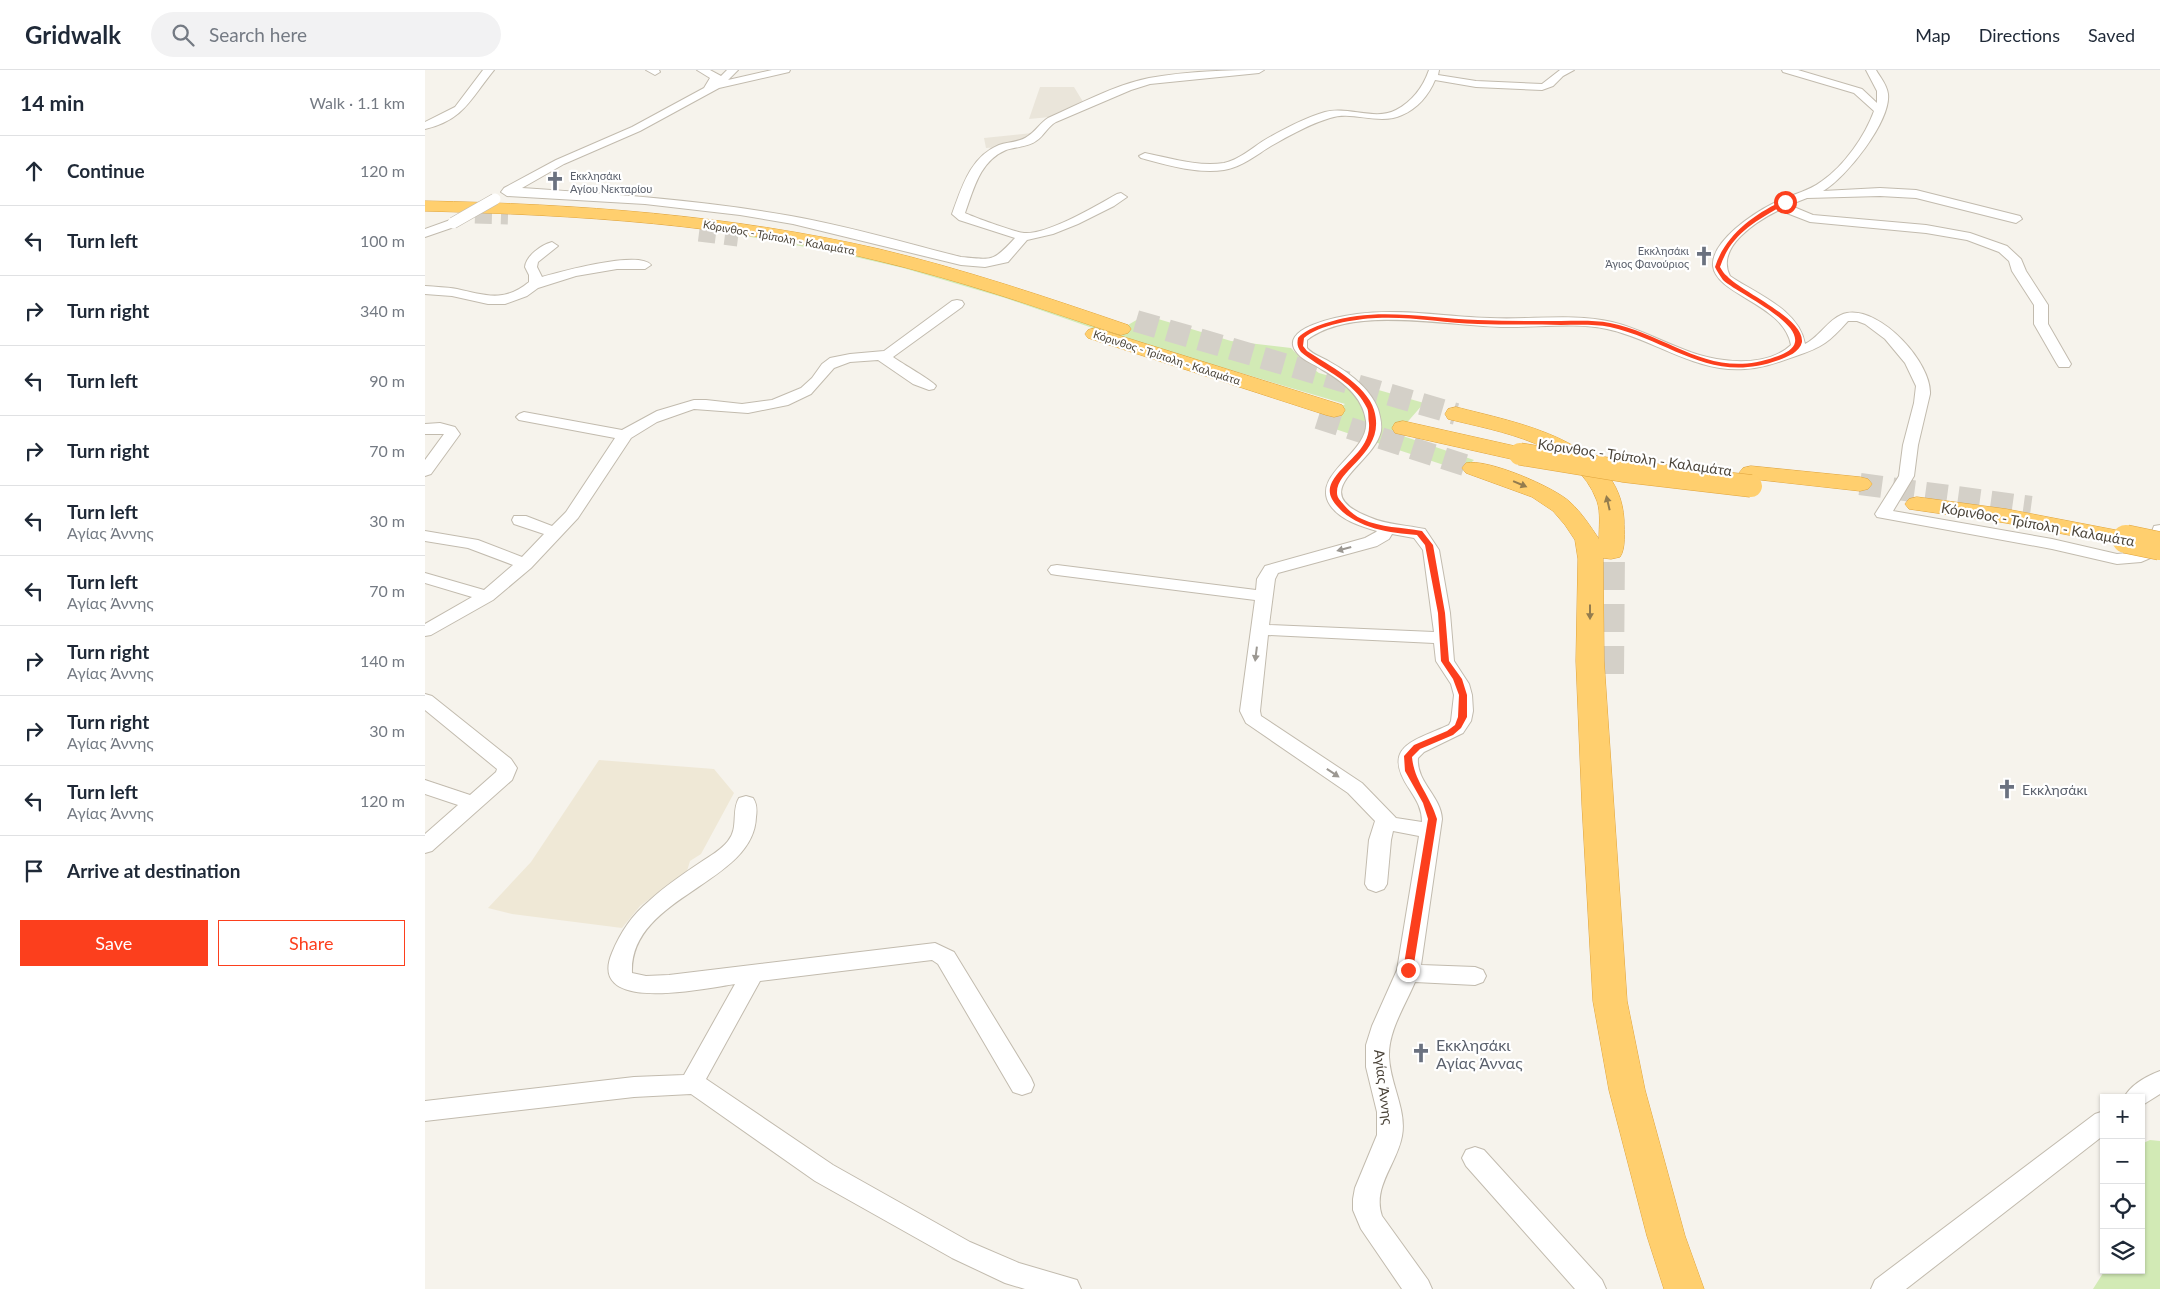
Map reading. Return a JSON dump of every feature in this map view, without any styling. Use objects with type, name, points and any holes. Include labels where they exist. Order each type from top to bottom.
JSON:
[{"type":"highway","name":"Κόρινθος - Τρίπολη - Καλαμάτα","points":[[425,206],[563,211],[677,220],[789,237],[911,263],[1129,325]]},
{"type":"highway","points":[[425,214],[475,215]]},
{"type":"highway","name":"Κόρινθος - Τρίπολη - Καλαμάτα","points":[[508,216],[627,224],[699,232]]},
{"type":"highway","name":"Κόρινθος - Τρίπολη - Καλαμάτα","points":[[738,238],[857,261],[999,300],[1326,414]]},
{"type":"highway","points":[[1457,414],[1531,436],[1566,450],[1579,458],[1594,475],[1606,494],[1611,514],[1611,552]]},
{"type":"highway","name":"Κόρινθος - Τρίπολη - Καλαμάτα","points":[[1407,423],[1623,471],[1751,479],[1851,489]]},
{"type":"highway","points":[[1474,468],[1540,492],[1561,506],[1575,521],[1587,540],[1591,559],[1590,661],[1597,805],[1610,1001],[1627,1090],[1666,1236],[1684,1289]]},
{"type":"highway","name":"Κόρινθος - Τρίπολη - Καλαμάτα","points":[[1917,504],[2127,532],[2160,531]]},
{"type":"highway","name":"Κόρινθος - Τρίπολη - Καλαμάτα","points":[[2031,507],[2127,532],[2160,546]]},
{"type":"highway","points":[[1597,805],[1610,674]]},
{"type":"highway","points":[[1666,1236],[1670,1289]]},
{"type":"street","points":[[425,126],[460,109],[477,86],[483,74],[489,70]]},
{"type":"street","points":[[477,86],[502,70]]},
{"type":"street","points":[[703,70],[716,77],[712,88]]},
{"type":"street","points":[[425,232],[453,223],[568,159],[636,129],[712,88],[733,70]]},
{"type":"street","points":[[712,88],[785,70]]},
{"type":"street","points":[[1121,197],[1093,213],[1040,234],[1023,237],[963,218],[958,214],[969,182],[983,159],[1002,148],[1032,139],[1045,124],[1052,120],[1125,88],[1147,82],[1188,76],[1259,70]]},
{"type":"street","points":[[1145,156],[1204,167],[1225,166],[1244,159],[1264,145],[1328,115],[1341,113],[1385,115],[1397,113],[1423,95],[1434,73],[1476,84],[1542,87],[1549,85],[1559,73],[1569,70]]},
{"type":"street","points":[[1787,70],[1858,91],[1879,110]]},
{"type":"street","points":[[1789,353],[1798,344],[1799,338],[1793,327],[1779,314],[1725,278],[1717,267],[1722,252],[1733,238],[1752,221],[1779,205],[1829,182],[1852,157],[1875,123],[1883,103],[1883,94],[1871,70]]},
{"type":"street","points":[[1079,96],[1108,90],[1135,81],[1147,82]]},
{"type":"street","points":[[508,191],[645,200],[747,212],[793,220],[888,245],[969,262],[989,262],[1003,259],[1023,237]]},
{"type":"street","points":[[1803,195],[1880,192],[1916,194],[2016,219]]},
{"type":"street","points":[[1779,205],[1810,218],[1847,224],[1933,230],[1984,241],[2003,249],[2015,259],[2019,272],[2041,305],[2041,324],[2064,364]]},
{"type":"street","points":[[534,285],[536,274],[531,267],[532,261],[552,246]]},
{"type":"street","points":[[425,290],[458,293],[493,301],[515,296],[534,285],[558,276],[626,265],[645,265]]},
{"type":"street","points":[[425,631],[487,596],[525,564],[572,515],[625,435],[657,418],[694,404],[751,408],[790,399],[808,390],[829,365],[838,361],[881,356],[896,349],[957,304]]},
{"type":"street","name":"Αγίας Άννης","points":[[1419,1289],[1374,1228],[1368,1216],[1365,1202],[1369,1186],[1388,1144],[1391,1127],[1379,1061],[1378,1045],[1407,973],[1431,831],[1430,807],[1409,771],[1407,760],[1413,750],[1450,733],[1459,726],[1463,711],[1462,691],[1457,679],[1445,661],[1441,607],[1430,547],[1419,533],[1386,529],[1360,521],[1347,512],[1333,495],[1333,487],[1370,440],[1373,430],[1371,410],[1357,390],[1331,368],[1301,349],[1301,338],[1306,333],[1334,323],[1355,318],[1390,316],[1477,322],[1599,324],[1640,334],[1698,360],[1727,366],[1761,364],[1789,353]]},
{"type":"street","points":[[1789,353],[1819,344],[1843,318],[1857,316],[1887,331],[1918,372],[1923,386],[1909,454],[1909,468],[1906,478],[1883,514],[2052,544],[2117,559],[2141,557],[2153,552],[2160,531]]},
{"type":"street","points":[[881,356],[918,381],[929,386]]},
{"type":"street","points":[[524,416],[625,435]]},
{"type":"street","points":[[425,430],[444,428],[452,432],[425,471]]},
{"type":"street","points":[[520,520],[556,533]]},
{"type":"street","points":[[1386,529],[1383,535],[1371,542],[1271,570],[1266,579],[1259,629],[1250,707],[1251,717],[1355,788],[1385,820],[1397,826],[1431,831]]},
{"type":"street","points":[[425,536],[472,544],[525,564]]},
{"type":"street","points":[[1057,570],[1264,596]]},
{"type":"street","points":[[425,578],[487,596]]},
{"type":"street","points":[[1259,629],[1298,633],[1443,638]]},
{"type":"street","points":[[425,700],[507,768],[505,775],[428,840]]},
{"type":"street","points":[[425,787],[474,803]]},
{"type":"street","points":[[746,803],[744,830],[734,848],[647,913],[626,946],[619,970],[621,976],[627,981],[645,985],[753,974],[927,951],[941,954],[946,958],[1022,1085]]},
{"type":"street","points":[[1376,884],[1380,840],[1385,820]]},
{"type":"street","points":[[1407,973],[1475,976]]},
{"type":"street","points":[[691,1084],[753,974]]},
{"type":"street","points":[[2142,1094],[2160,1081]]},
{"type":"street","points":[[425,1111],[634,1087],[691,1084],[707,1089],[768,1136],[824,1173],[961,1250],[1015,1274],[1067,1289]]},
{"type":"street","points":[[1885,1289],[2100,1124]]},
{"type":"street","points":[[1475,1158],[1592,1289]]},
{"type":"shaded area","points":[[1040,87],[1074,87],[1085,105],[1060,116],[1029,119]]},
{"type":"shaded area","points":[[1032,133],[1031,137],[999,147],[986,148],[984,138]]},
{"type":"shaded area","points":[[599,760],[714,769],[734,793],[701,854],[690,861],[687,871],[640,906],[622,928],[512,914],[488,908],[531,862]]},
{"type":"green space","points":[[743,233],[809,244],[939,275],[1116,332],[1145,315],[1231,341],[1291,348],[1305,363],[1319,373],[1424,403],[1397,434],[1474,460],[1462,471],[1317,423],[1345,404],[1113,335],[1005,298],[903,268],[838,253],[740,235]]},
{"type":"green space","points":[[2150,1140],[2160,1141],[2160,1289],[2093,1289],[2102,1274],[2145,1274],[2145,1142]]},
{"type":"tunnel","points":[[475,215],[508,216]]},
{"type":"tunnel","points":[[699,233],[738,238]]},
{"type":"tunnel","points":[[1136,321],[1456,414]]},
{"type":"tunnel","points":[[1318,418],[1474,468]]},
{"type":"tunnel","points":[[1860,484],[2031,507]]},
{"type":"tunnel","points":[[1610,674],[1611,552]]},
{"type":"place","name":"Εκκλησάκι Αγίου Νεκταρίου","points":[[555,181]]},
{"type":"place","name":"Εκκλησάκι Άγιος Φανούριος","points":[[1704,256]]},
{"type":"place","name":"Εκκλησάκι","points":[[2007,789]]},
{"type":"place","name":"Εκκλησάκι Αγίας Άννας","points":[[1421,1053]]},
{"type":"route","points":[[1408,970],[1432,819],[1426,798],[1409,771],[1407,760],[1410,753],[1417,747],[1450,733],[1459,726],[1463,717],[1463,695],[1460,684],[1445,661],[1440,602],[1429,545],[1421,538],[1419,533],[1397,531],[1360,521],[1339,506],[1334,498],[1333,487],[1336,482],[1370,440],[1373,430],[1373,418],[1363,396],[1346,379],[1301,349],[1301,338],[1306,333],[1334,323],[1355,318],[1377,316],[1477,322],[1585,323],[1609,325],[1640,334],[1702,361],[1727,366],[1761,364],[1784,356],[1795,349],[1799,342],[1797,333],[1779,314],[1725,278],[1717,267],[1722,252],[1742,229],[1765,212],[1785,202]]}]
